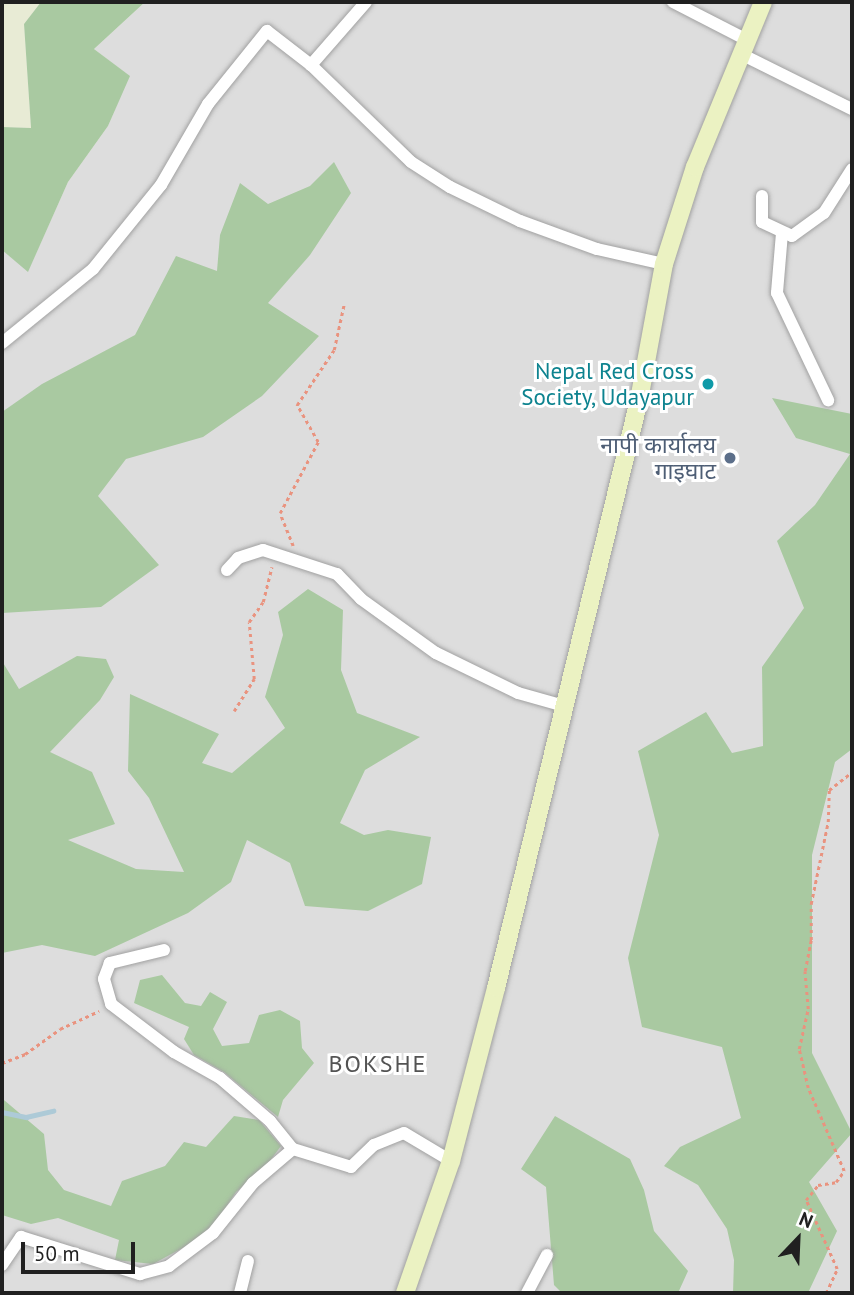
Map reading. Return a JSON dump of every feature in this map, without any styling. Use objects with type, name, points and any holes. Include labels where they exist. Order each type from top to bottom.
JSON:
[{"type":"main road","points":[[405,1293],[451,1161],[639,400],[664,264],[695,167],[763,2]]},
{"type":"street","points":[[310,65],[366,2]]},
{"type":"street","points":[[673,2],[744,47],[852,109]]},
{"type":"street","points":[[2,343],[93,269],[162,185],[208,104],[267,31],[310,65],[411,162],[450,187],[597,249],[664,264]]},
{"type":"street","points":[[762,196],[762,222],[792,236],[824,213],[852,169]]},
{"type":"street","points":[[782,233],[778,293],[828,401]]},
{"type":"street","points":[[227,570],[238,558],[263,550],[337,574],[361,599],[436,653],[517,693],[564,706]]},
{"type":"street","points":[[164,950],[110,963],[104,979],[111,1004],[174,1052],[220,1078],[270,1121],[293,1149],[351,1167],[374,1145],[404,1133],[451,1161]]},
{"type":"street","points":[[2,1265],[21,1237],[140,1274],[169,1266],[214,1233],[253,1183],[293,1149]]},
{"type":"street","points":[[527,1293],[547,1255]]},
{"type":"street","points":[[240,1293],[248,1261]]},
{"type":"path","points":[[300,562],[279,513],[318,442],[297,405],[334,351],[344,304]]},
{"type":"path","points":[[234,711],[254,679],[249,622],[263,602],[275,554]]},
{"type":"path","points":[[825,1293],[837,1269],[806,1200],[818,1185],[836,1182],[844,1171],[808,1088],[799,1049],[807,1009],[805,971],[811,940],[811,904],[828,822],[829,790],[852,772]]},
{"type":"path","points":[[2,1063],[25,1054],[60,1029],[111,1004]]},
{"type":"path","points":[[2,1013],[2,1026]]},
{"type":"shaded area","points":[[145,2],[852,2],[852,1293],[2,1293],[2,250],[28,271],[68,182],[108,126],[129,76],[94,49]]},
{"type":"green space","points":[[2,2],[41,2],[24,24],[31,128],[2,127]]},
{"type":"green space","points":[[41,2],[145,2],[94,49],[130,76],[108,126],[68,182],[28,272],[2,250],[2,127],[31,128],[24,24]]},
{"type":"green space","points":[[334,162],[351,193],[310,255],[268,303],[319,336],[262,396],[203,437],[126,459],[98,496],[159,565],[101,607],[2,613],[2,412],[42,384],[135,335],[176,256],[217,271],[220,235],[240,183],[268,204],[310,186]]},
{"type":"green space","points":[[772,398],[852,414],[852,749],[835,762],[812,855],[812,1053],[852,1133],[809,1182],[837,1231],[808,1293],[733,1293],[734,1260],[727,1229],[698,1185],[664,1166],[680,1147],[741,1118],[722,1047],[642,1027],[628,958],[659,835],[638,751],[706,712],[732,753],[763,746],[762,667],[804,608],[777,541],[815,505],[850,454],[796,438]]},
{"type":"green space","points":[[308,589],[343,610],[341,670],[357,713],[420,737],[365,770],[340,823],[364,835],[388,830],[431,837],[422,884],[368,911],[305,906],[290,863],[247,840],[231,882],[188,913],[95,956],[42,945],[2,953],[2,661],[19,689],[77,656],[106,659],[114,677],[100,700],[50,752],[92,772],[115,824],[68,840],[136,869],[184,872],[149,798],[128,771],[130,694],[219,734],[202,763],[232,773],[285,728],[265,697],[283,635],[278,612]]},
{"type":"green space","points":[[162,975],[185,1003],[201,1006],[210,992],[227,1002],[213,1029],[222,1046],[249,1043],[259,1015],[280,1010],[300,1021],[302,1048],[314,1063],[283,1100],[278,1117],[224,1072],[194,1055],[184,1039],[189,1027],[134,1003],[140,980]]},
{"type":"green space","points":[[4,1100],[44,1134],[48,1170],[64,1190],[111,1206],[122,1181],[165,1166],[184,1142],[206,1147],[234,1116],[259,1120],[281,1146],[266,1166],[236,1192],[214,1225],[188,1245],[153,1264],[115,1260],[119,1240],[58,1218],[31,1224],[2,1215]]},
{"type":"green space","points":[[555,1116],[630,1159],[644,1190],[654,1231],[688,1271],[678,1293],[562,1293],[554,1285],[546,1187],[521,1169]]},
{"type":"waterway","points":[[2,1112],[26,1117],[53,1111]]},
{"type":"place","name":"Nepal Red Cross Society, Udayapur","points":[[708,384]]},
{"type":"place","name":"नापी कार्यालय गाइघाट","points":[[730,458]]},
{"type":"district","name":"BOKSHE","points":[[378,1064]]}]
